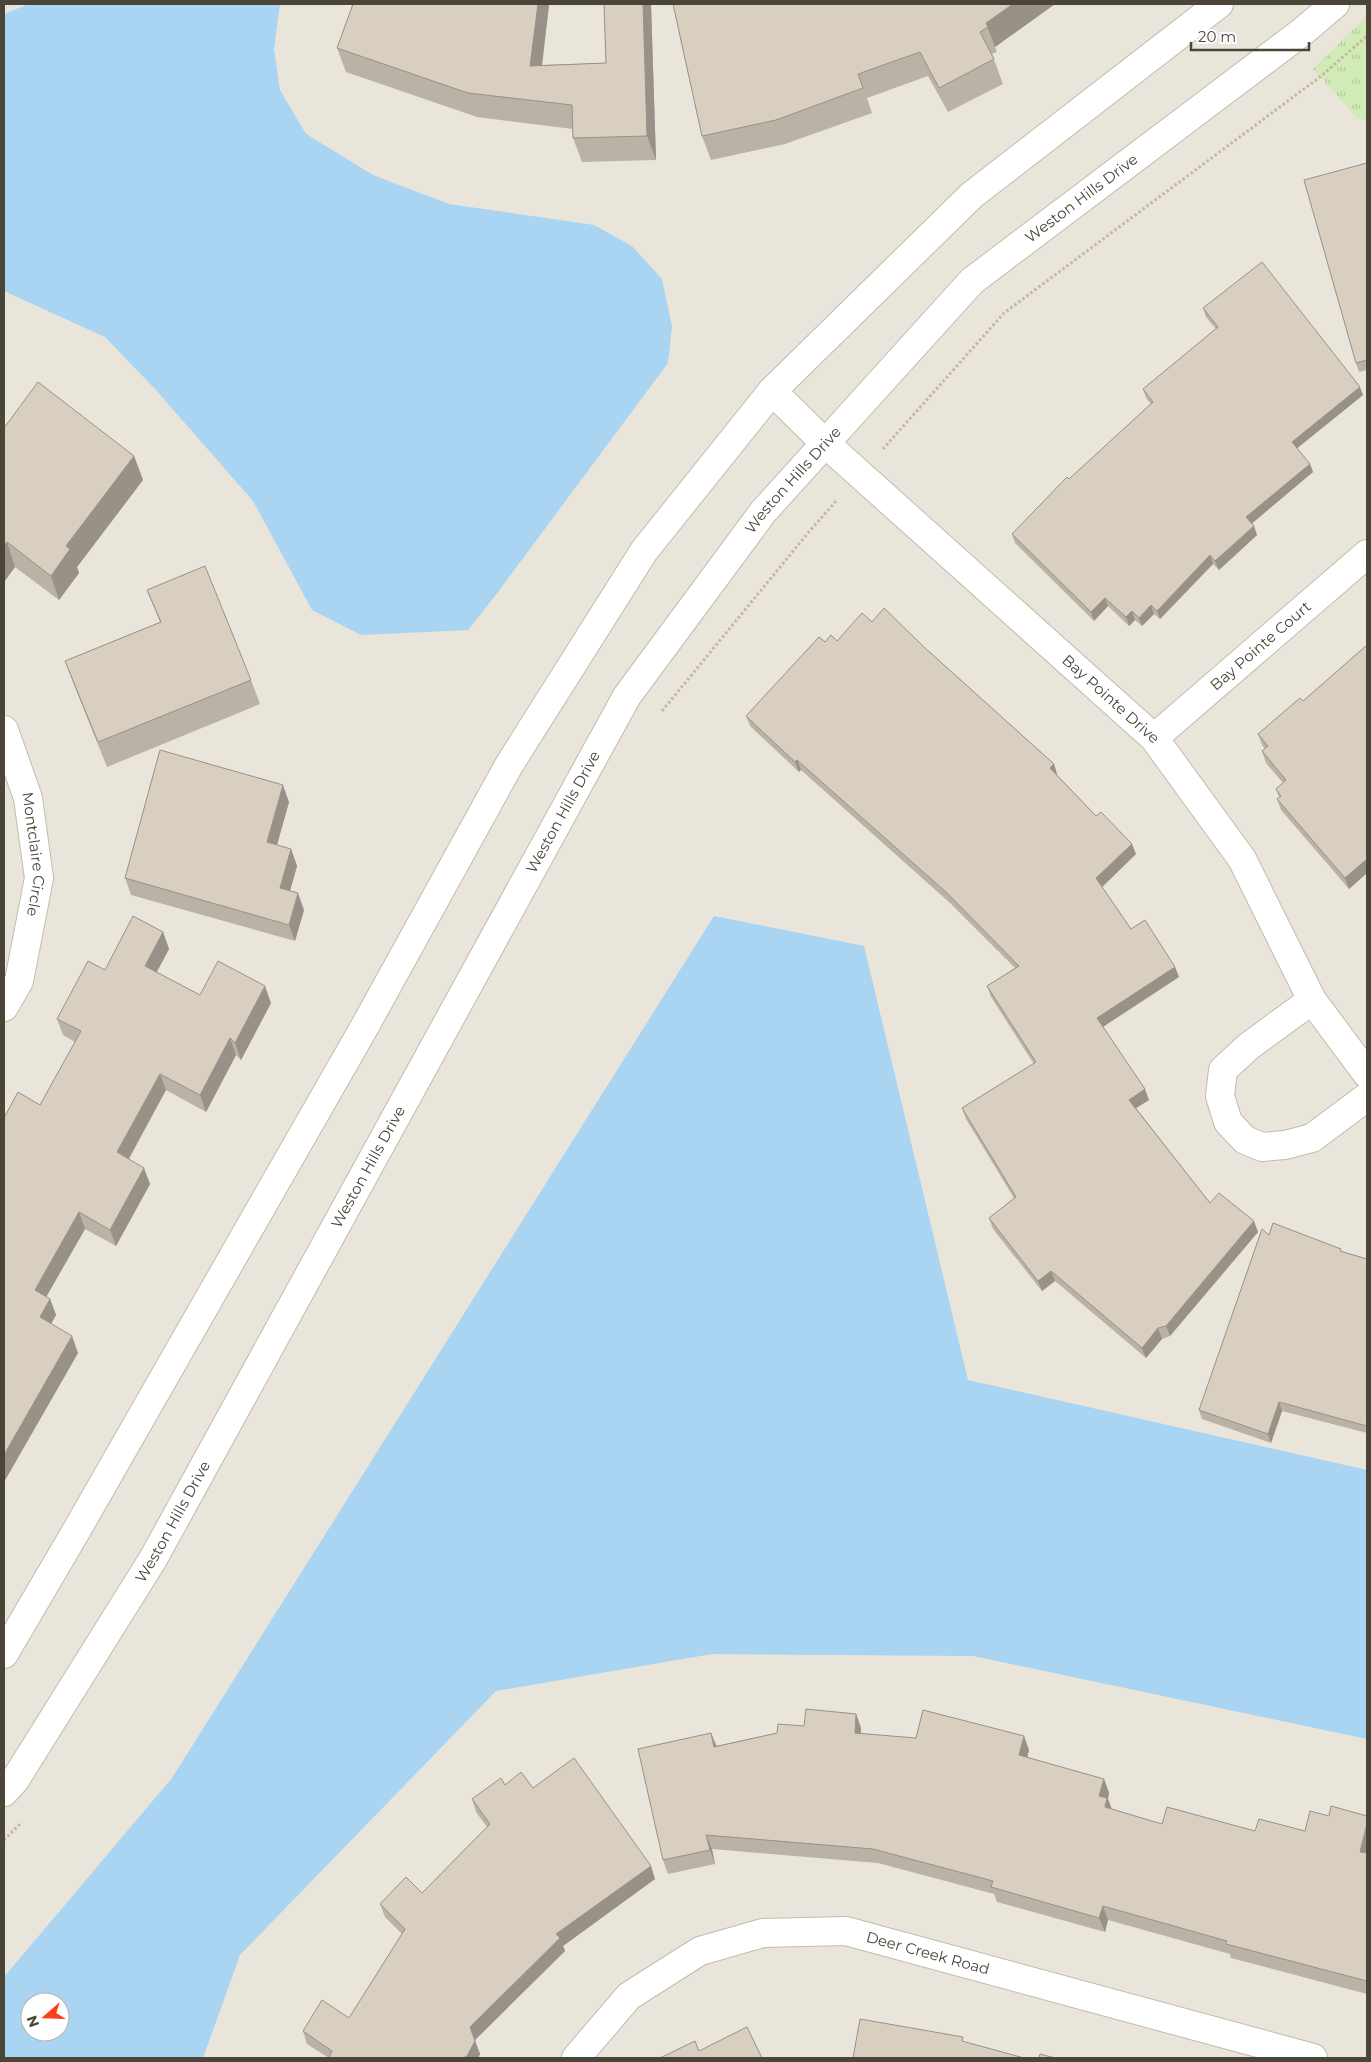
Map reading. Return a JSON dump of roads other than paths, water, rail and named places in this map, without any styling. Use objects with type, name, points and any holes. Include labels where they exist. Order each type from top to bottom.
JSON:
[{"type":"street","points":[[4,1654],[75,1534],[360,1035],[509,766],[644,551],[772,392],[972,195],[1219,4]]},
{"type":"street","name":"Weston Hills Drive","points":[[4,1792],[15,1780],[153,1559],[628,696],[763,512],[972,281],[1302,32],[1335,4]]},
{"type":"street","name":"Bay Pointe Drive","points":[[772,392],[825,443],[1154,738],[1242,859],[1312,1000],[1367,1074]]},
{"type":"street","name":"Bay Pointe Court","points":[[1154,738],[1367,554]]},
{"type":"street","name":"Montclaire Circle","points":[[4,730],[28,798],[39,878],[19,981],[4,1007]]},
{"type":"street","points":[[1312,1000],[1249,1046],[1223,1070],[1220,1096],[1228,1122],[1245,1140],[1262,1147],[1285,1146],[1312,1138],[1367,1097]]},
{"type":"street","name":"Deer Creek Road","points":[[576,2058],[629,1996],[700,1951],[763,1933],[846,1931],[1313,2058]]},
{"type":"water","points":[[29,4],[280,4],[274,49],[280,90],[306,134],[373,175],[449,204],[594,225],[632,246],[662,279],[672,326],[668,363],[468,630],[361,635],[312,610],[253,501],[155,389],[105,337],[4,291],[4,14]]},
{"type":"water","points":[[714,916],[864,946],[968,1380],[1367,1470],[1367,1739],[973,1656],[712,1654],[496,1691],[240,1955],[203,2058],[4,2058],[4,1977],[172,1778]]}]
